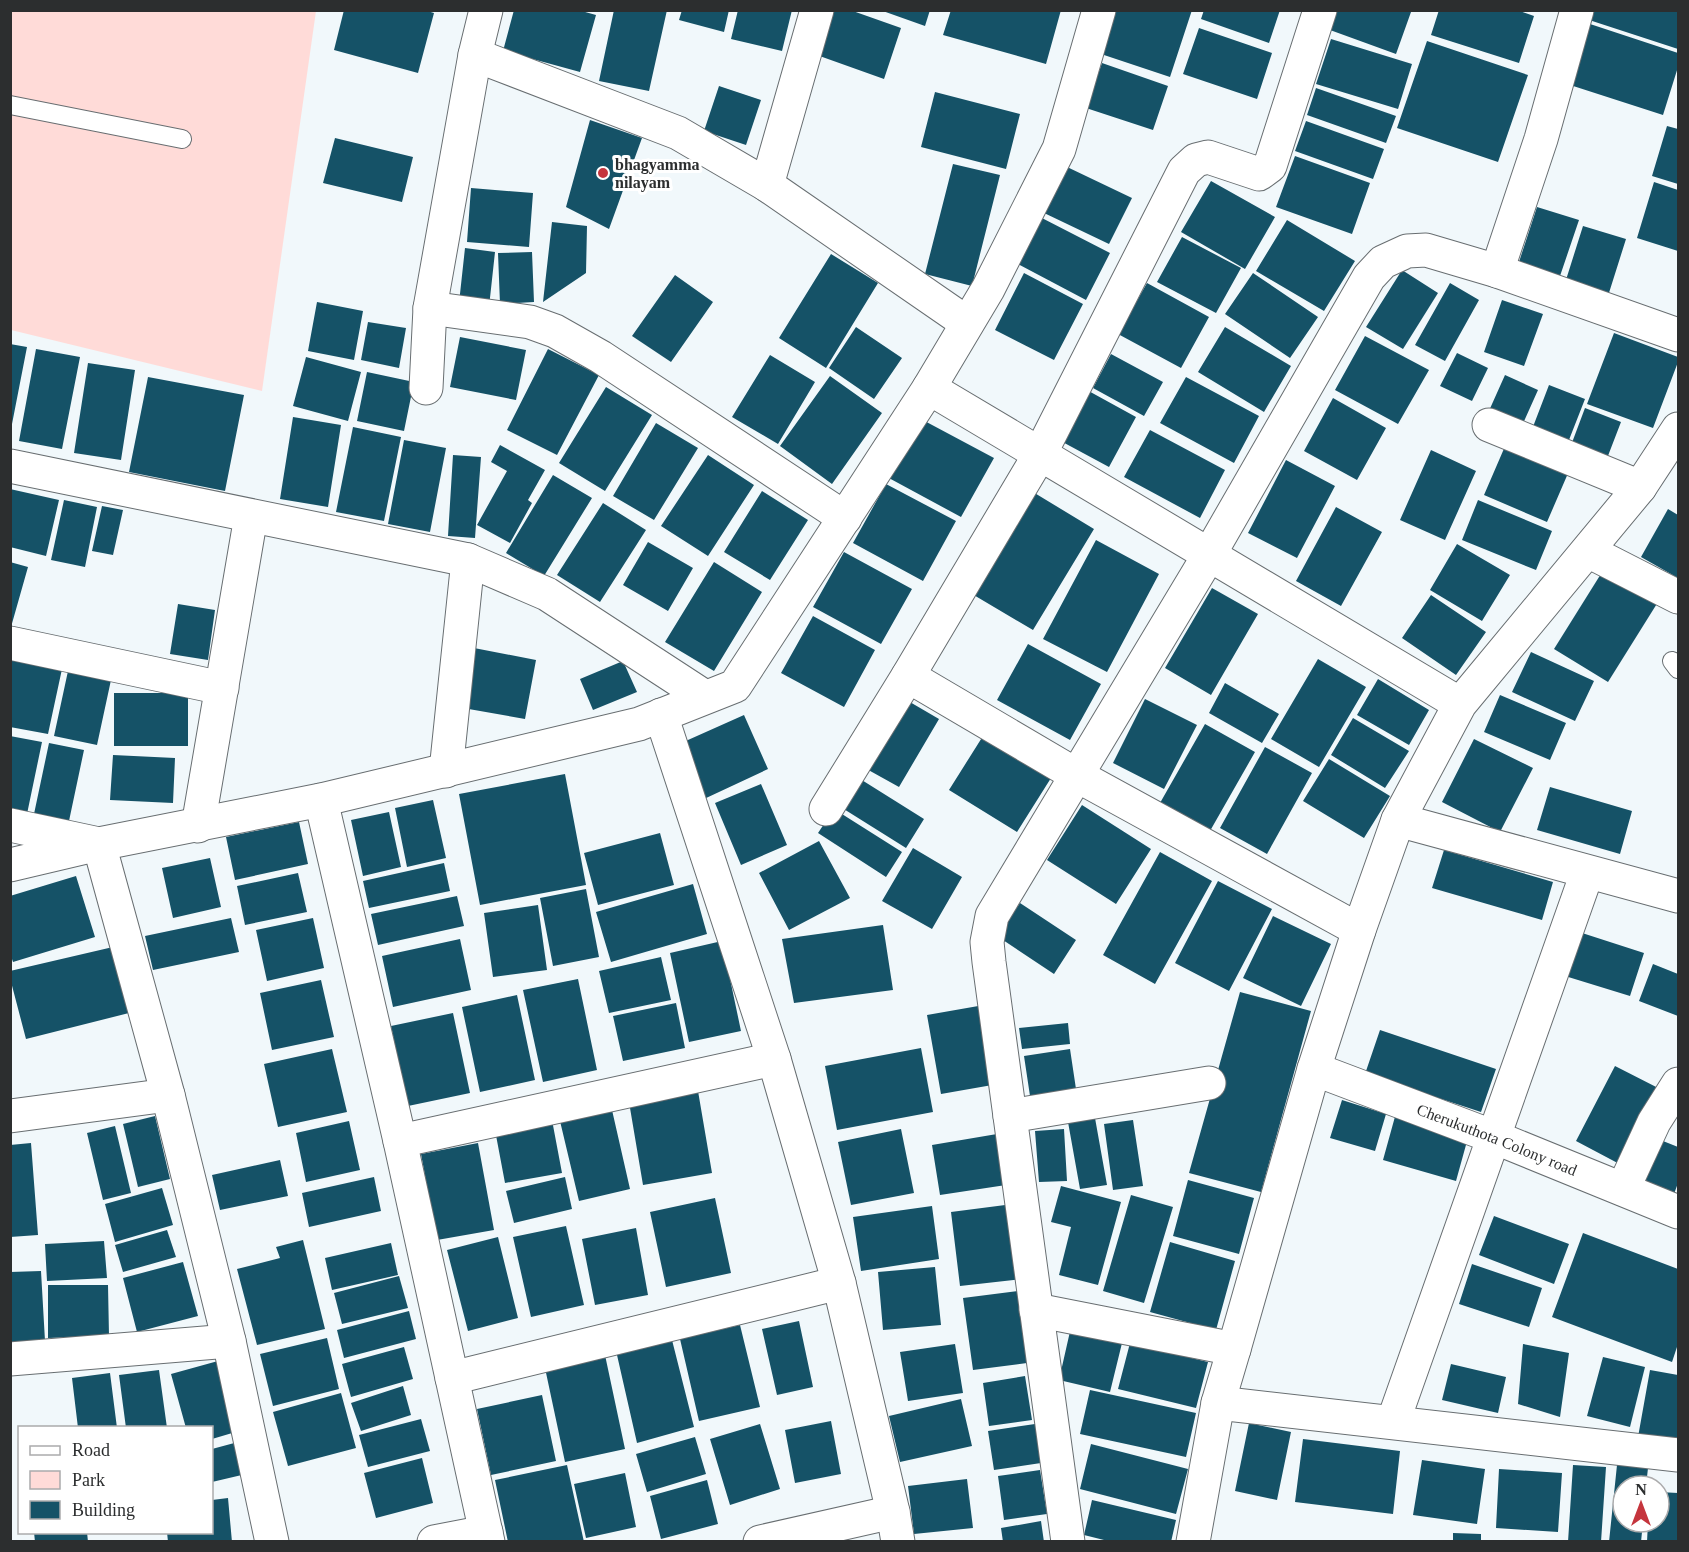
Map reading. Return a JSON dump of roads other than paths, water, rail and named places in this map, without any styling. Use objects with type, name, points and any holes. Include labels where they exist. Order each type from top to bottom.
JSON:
[{"type":"street","points":[[426,388],[430,308],[475,55],[486,10]]},
{"type":"street","points":[[767,185],[817,10]]},
{"type":"street","points":[[10,865],[99,844],[321,800],[639,724],[735,686],[929,388],[988,289],[1059,149],[1099,10]]},
{"type":"street","points":[[826,809],[1040,454],[1184,171],[1196,160],[1208,157],[1260,174],[1270,166],[1320,10]]},
{"type":"street","points":[[1497,272],[1541,139],[1577,10]]},
{"type":"street","points":[[475,55],[678,133],[767,185],[967,323]]},
{"type":"street","points":[[1068,1542],[987,942],[992,916],[1209,555],[1369,277],[1383,262],[1407,251],[1426,250],[1497,272],[1678,335]]},
{"type":"street","points":[[430,308],[530,322],[555,331],[602,357],[845,518]]},
{"type":"street","points":[[929,388],[1460,704]]},
{"type":"street","points":[[1489,425],[1640,488]]},
{"type":"street","points":[[1193,1542],[1218,1403],[1314,1069],[1398,820],[1460,704],[1640,488],[1678,429]]},
{"type":"street","points":[[10,466],[468,560],[547,594],[705,697]]},
{"type":"street","points":[[198,826],[251,516]]},
{"type":"street","points":[[1588,551],[1678,597]]},
{"type":"street","points":[[446,771],[468,560]]},
{"type":"street","points":[[10,644],[222,688]]},
{"type":"street","points":[[908,676],[1078,776],[1359,930]]},
{"type":"street","points":[[661,715],[774,1059],[839,1283],[895,1527],[760,1542]]},
{"type":"street","points":[[321,800],[400,1141],[487,1537],[434,1542]]},
{"type":"street","points":[[1398,820],[1678,896]]},
{"type":"street","points":[[10,825],[99,844]]},
{"type":"street","points":[[99,844],[168,1095],[229,1341],[272,1542]]},
{"type":"street","points":[[1394,1422],[1587,873]]},
{"type":"street","points":[[400,1141],[774,1059]]},
{"type":"street","name":"Cherukuthota Colony road","points":[[1314,1069],[1494,1137],[1678,1212]]},
{"type":"street","points":[[1010,1116],[1209,1083]]},
{"type":"street","points":[[1623,1189],[1654,1122],[1678,1084]]},
{"type":"street","points":[[10,1116],[168,1095]]},
{"type":"street","points":[[452,1378],[839,1283]]},
{"type":"street","points":[[1036,1310],[1234,1349]]},
{"type":"street","points":[[10,1359],[229,1341]]},
{"type":"street","points":[[1218,1403],[1678,1455]]},
{"type":"lane","points":[[10,105],[182,139]]},
{"type":"place","name":"bhagyamma nilayam","points":[[603,173]]}]
